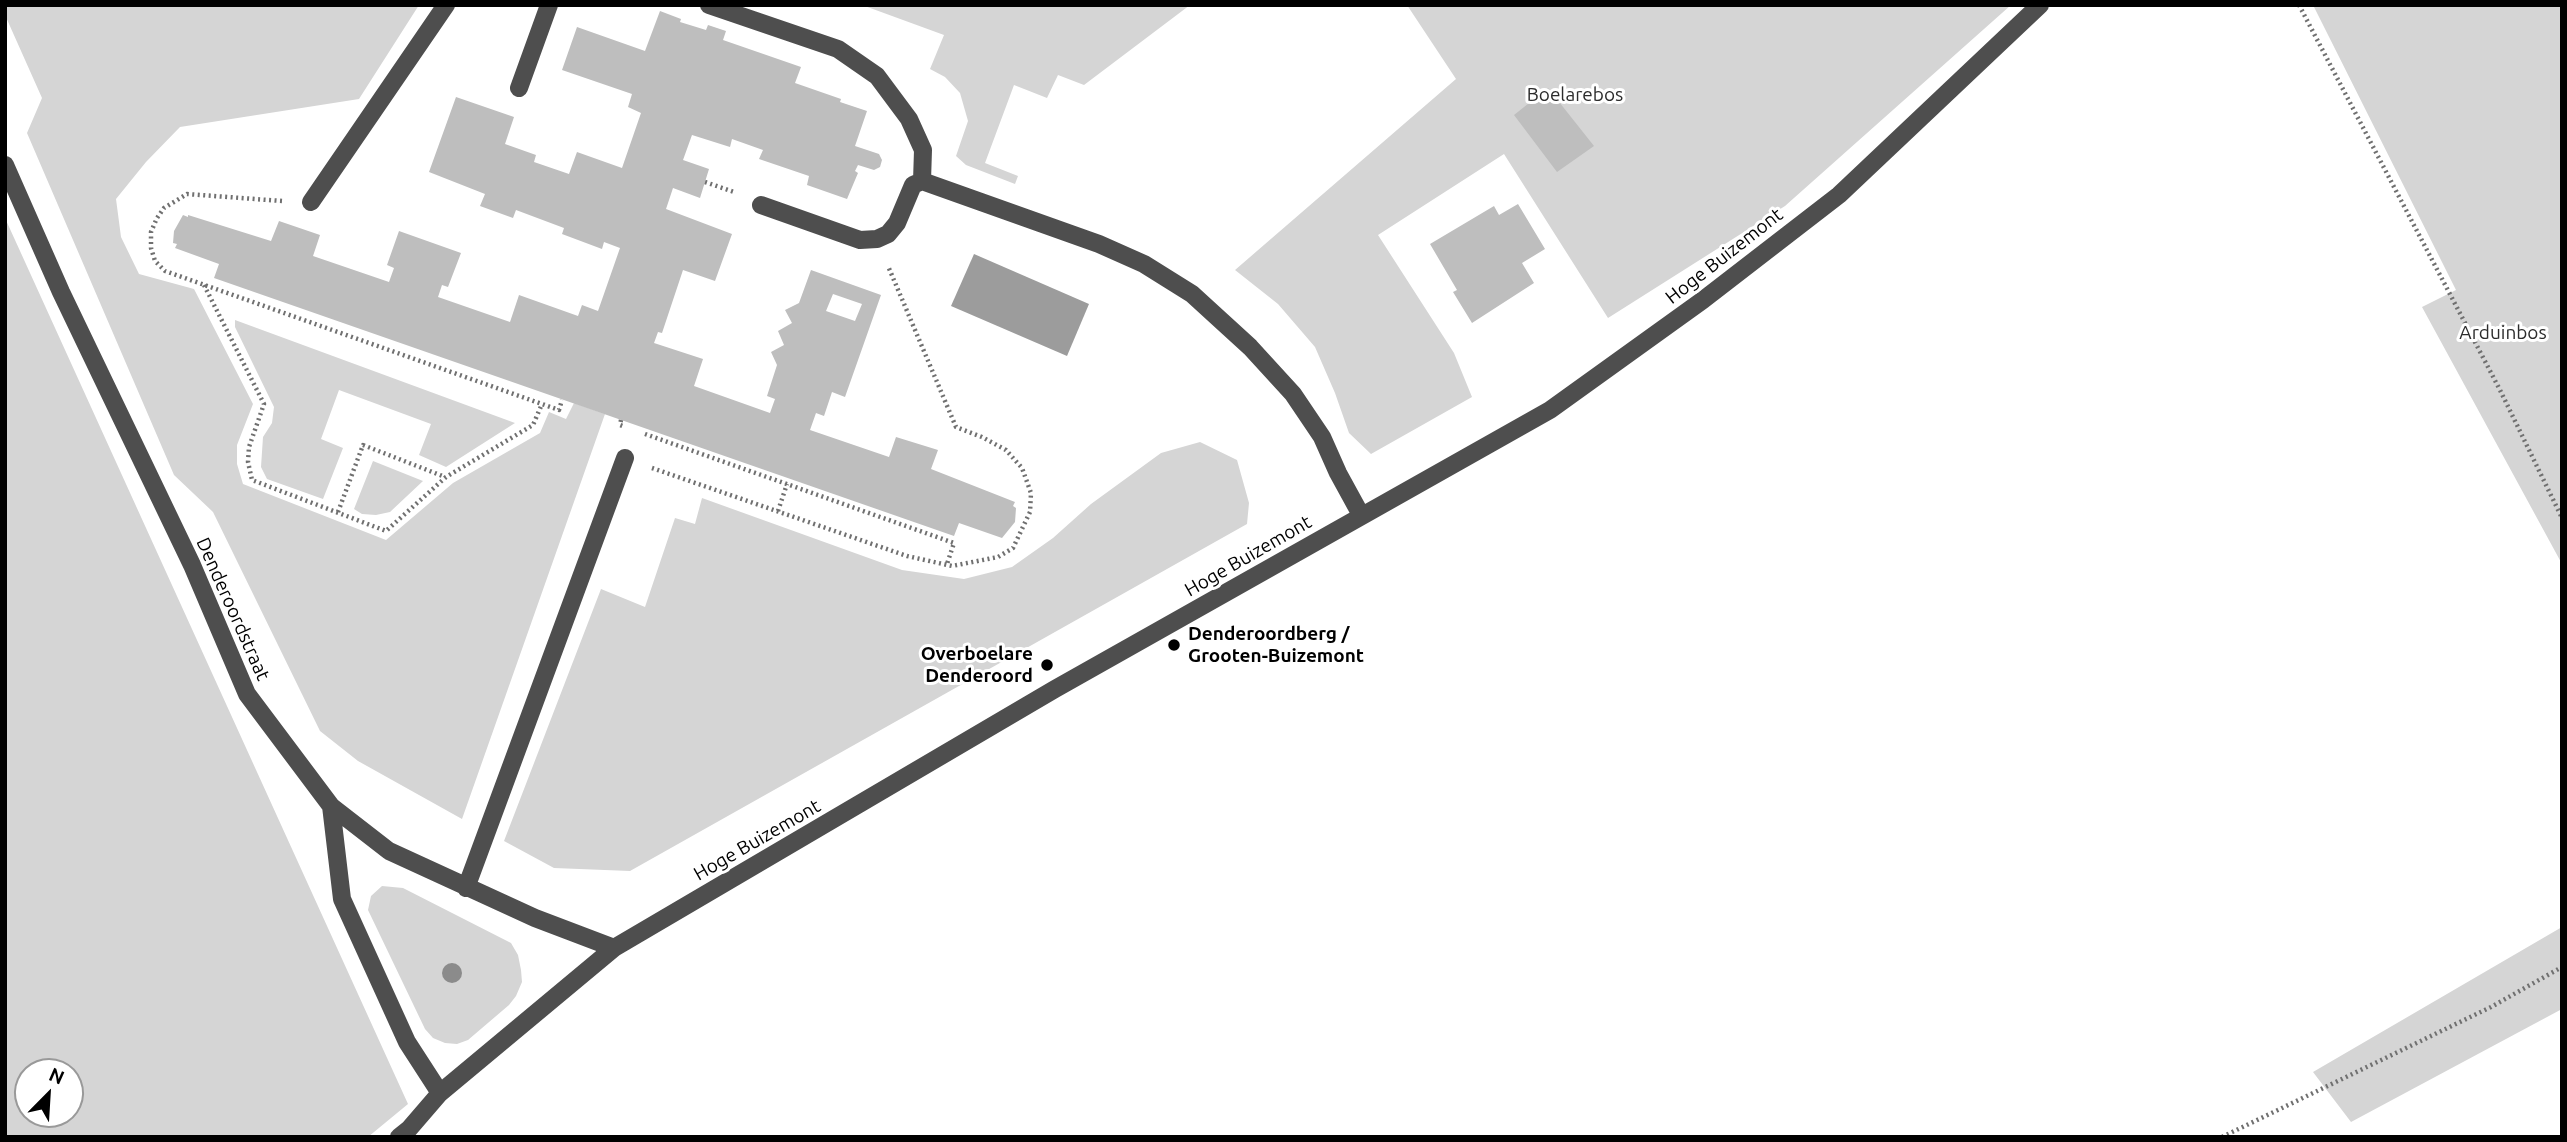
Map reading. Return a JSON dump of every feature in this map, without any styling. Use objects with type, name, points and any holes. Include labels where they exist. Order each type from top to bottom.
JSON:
[{"type":"street","points":[[311,202],[446,5]]},
{"type":"street","points":[[519,88],[549,5]]},
{"type":"street","points":[[709,5],[838,49],[877,76],[909,119],[923,150],[922,181]]},
{"type":"street","name":"Hoge Buizemont","points":[[399,1137],[440,1093],[614,948],[1055,689],[1550,410],[1703,300],[1839,195],[2040,5]]},
{"type":"street","name":"Denderoordstraat","points":[[5,165],[61,292],[192,565],[247,694],[331,806],[389,852],[534,918],[614,948]]},
{"type":"street","points":[[761,205],[860,240],[877,239],[888,234],[897,223],[913,185],[922,181],[1099,244],[1144,264],[1192,294],[1250,347],[1293,394],[1322,438],[1361,515]]},
{"type":"street","points":[[466,888],[625,458]]},
{"type":"street","points":[[331,806],[342,900],[407,1042],[440,1093]]},
{"type":"path","points":[[2299,5],[2475,343],[2562,518]]},
{"type":"path","points":[[311,202],[187,194],[164,208],[151,232],[151,248],[155,261],[165,271],[559,410],[562,400]]},
{"type":"path","points":[[625,458],[908,556],[947,564],[965,564],[998,557],[1013,548],[1030,512],[1031,493],[1022,468],[1006,450],[956,427],[877,239]]},
{"type":"path","points":[[204,284],[264,404],[249,447],[248,462],[252,480],[386,531],[446,477],[533,425],[542,404]]},
{"type":"path","points":[[634,430],[954,543],[947,564]]},
{"type":"path","points":[[338,512],[363,445],[446,477]]},
{"type":"path","points":[[778,511],[787,484]]},
{"type":"path","points":[[2222,1137],[2491,1007],[2562,967]]},
{"type":"green space","points":[[5,5],[419,5],[359,99],[180,127],[146,162],[116,199],[121,237],[139,274],[194,289],[253,404],[237,445],[237,464],[243,484],[386,540],[453,483],[540,433],[549,412],[566,419],[574,403],[605,414],[462,819],[358,761],[320,731],[213,512],[174,475],[27,133],[42,98],[5,15]]},
{"type":"green space","points":[[862,5],[1190,5],[1084,85],[1058,75],[1047,98],[1014,85],[985,163],[1018,176],[1015,184],[966,165],[956,156],[968,121],[960,93],[945,77],[930,69],[944,35]]},
{"type":"green space","name":"Boelarebos","points":[[1407,5],[2011,5],[1785,206],[1608,318],[1504,154],[1378,235],[1454,353],[1472,397],[1371,454],[1349,433],[1315,347],[1278,304],[1235,270],[1456,79]]},
{"type":"green space","name":"Arduinbos","points":[[2313,5],[2562,5],[2562,564],[2422,307],[2456,290]]},
{"type":"green space","points":[[5,218],[408,1104],[368,1137],[5,1137]]},
{"type":"green space","points":[[235,320],[515,423],[446,467],[419,455],[431,424],[339,390],[321,439],[343,448],[323,499],[267,479],[261,467],[263,437],[272,423],[274,407],[235,327]]},
{"type":"green space","points":[[1200,442],[1237,460],[1249,503],[1247,524],[630,871],[554,868],[504,841],[601,589],[645,607],[675,518],[695,524],[702,498],[902,570],[964,579],[1012,567],[1161,453]]},
{"type":"green space","points":[[373,461],[423,481],[390,512],[362,514],[354,509]]},
{"type":"green space","points":[[382,886],[403,888],[511,943],[518,955],[522,982],[516,996],[468,1040],[457,1044],[445,1043],[433,1038],[425,1029],[368,910],[371,896]]},
{"type":"green space","points":[[2562,927],[2562,1009],[2351,1122],[2313,1072]]},
{"type":"shaded area","points":[[974,254],[1089,304],[1067,356],[951,306]]},
{"type":"building","points":[[660,11],[681,19],[680,22],[706,30],[708,25],[726,31],[723,40],[801,67],[795,83],[867,111],[855,146],[879,154],[882,160],[880,167],[874,170],[858,165],[855,171],[858,173],[847,199],[807,185],[809,176],[759,159],[763,150],[732,139],[730,147],[692,135],[683,160],[709,169],[700,198],[673,188],[666,209],[732,234],[715,281],[683,270],[662,333],[658,332],[654,343],[703,359],[694,386],[770,413],[775,399],[767,396],[777,365],[771,352],[784,345],[778,331],[792,323],[785,310],[799,303],[811,270],[881,295],[845,397],[832,392],[824,416],[816,413],[810,430],[889,457],[896,437],[938,450],[931,469],[1015,502],[1015,522],[1002,538],[959,523],[954,536],[214,278],[219,264],[175,248],[177,244],[173,243],[174,231],[183,215],[271,241],[279,221],[320,235],[313,256],[389,282],[394,268],[387,265],[399,231],[461,253],[448,287],[442,285],[438,297],[510,322],[519,295],[578,316],[582,305],[598,311],[620,248],[604,242],[602,249],[562,234],[564,228],[516,210],[513,218],[480,206],[485,194],[429,172],[456,97],[514,117],[505,144],[536,155],[534,162],[569,174],[577,152],[622,168],[641,113],[628,107],[632,94],[562,70],[577,27],[645,51]],"holes":[[[833,294],[862,304],[855,321],[826,311]]]},
{"type":"building","points":[[1548,88],[1594,146],[1557,172],[1514,115]]},
{"type":"building","points":[[1518,204],[1545,249],[1522,263],[1534,283],[1472,323],[1453,292],[1457,290],[1430,244],[1494,206],[1499,215]]},
{"type":"place","name":"Denderoordberg / Grooten-Buizemont","points":[[1174,645]]},
{"type":"place","name":"Overboelare Denderoord","points":[[1047,665]]}]
